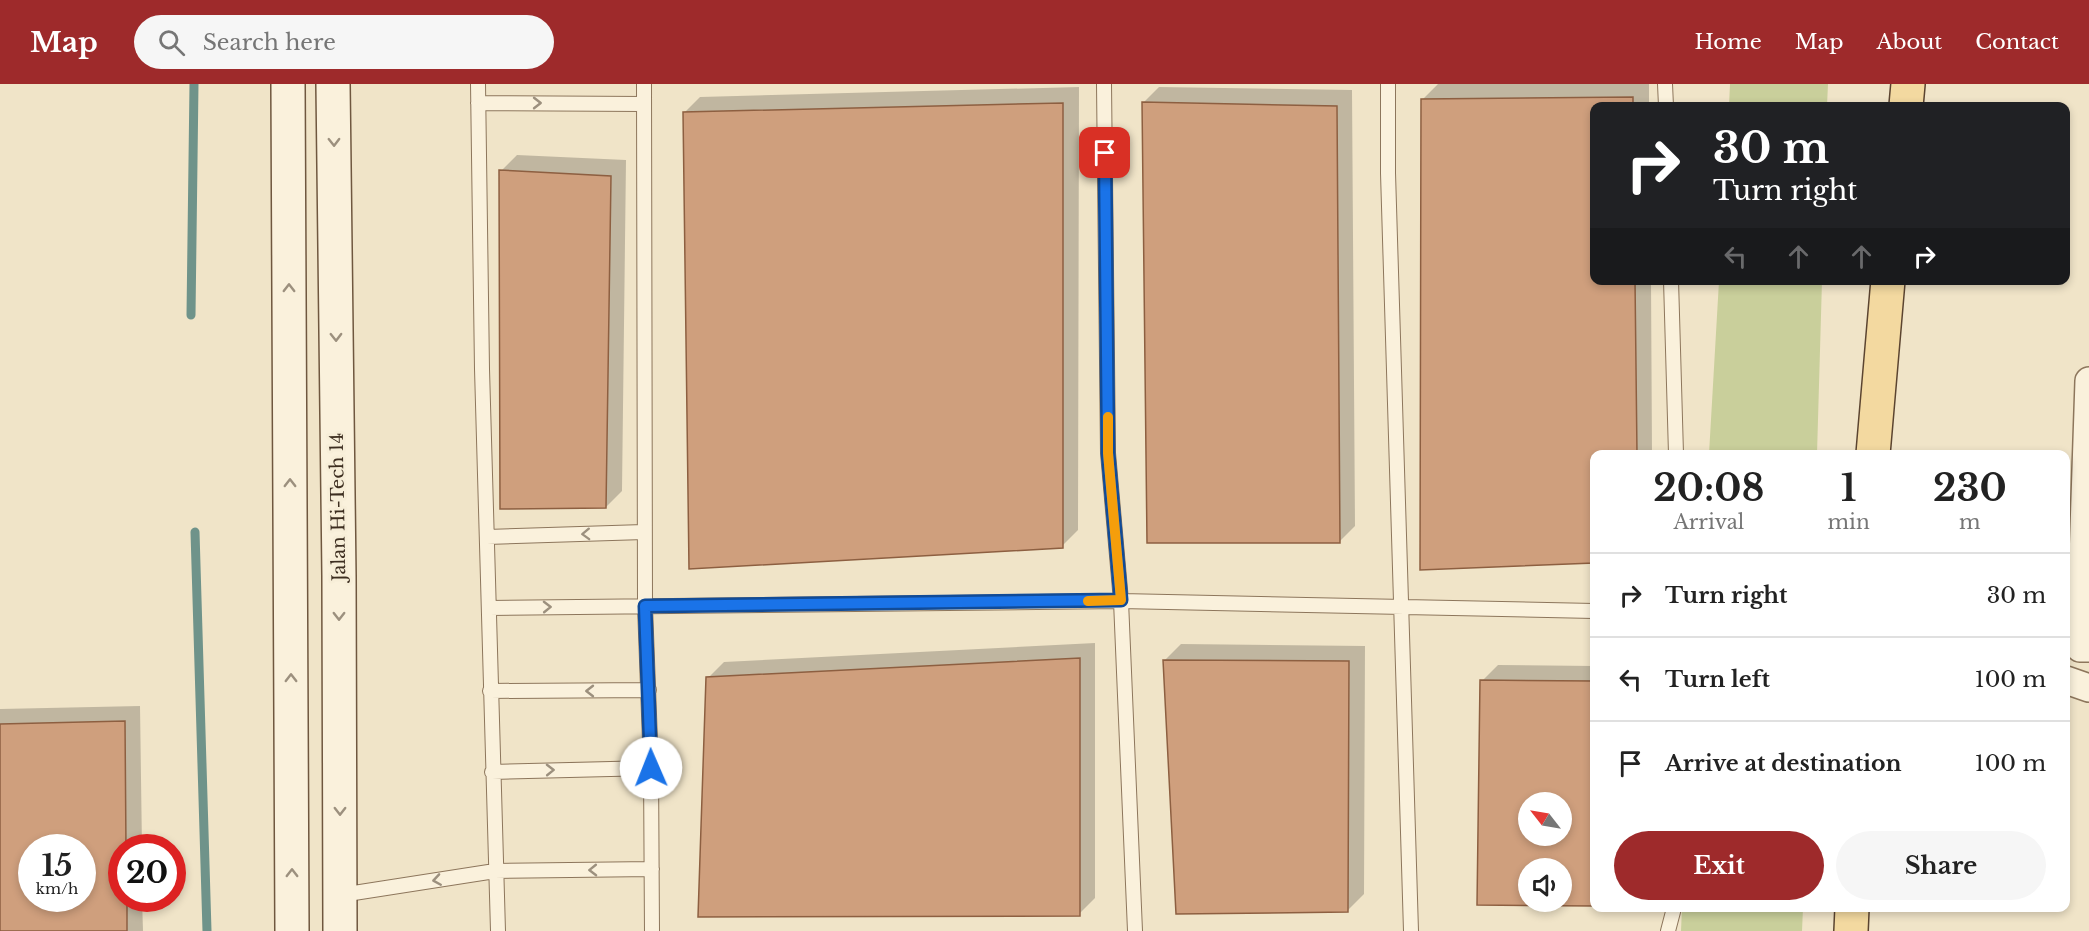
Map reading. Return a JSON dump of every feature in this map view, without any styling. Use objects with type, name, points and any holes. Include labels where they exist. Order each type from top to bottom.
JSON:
[{"type":"main road","points":[[1906,102],[1908,84]]},
{"type":"main road","points":[[1873,450],[1888,285]]},
{"type":"main road","points":[[1851,912],[1851,931]]},
{"type":"street","points":[[288,84],[292,931]]},
{"type":"street","name":"Jalan Hi-Tech 14","points":[[333,84],[339,576],[340,931]]},
{"type":"street","points":[[2089,381],[2080,648],[2089,648]]},
{"type":"street","points":[[2070,681],[2089,688]]},
{"type":"lane","points":[[478,84],[482,369],[498,931]]},
{"type":"lane","points":[[644,84],[644,532],[651,768],[652,931]]},
{"type":"lane","points":[[1104,84],[1108,453],[1121,600],[1135,931]]},
{"type":"lane","points":[[1388,84],[1411,931]]},
{"type":"lane","points":[[1665,84],[1666,102]]},
{"type":"lane","points":[[478,103],[644,104]]},
{"type":"lane","points":[[1671,285],[1676,450]]},
{"type":"lane","points":[[487,537],[644,532]]},
{"type":"lane","points":[[489,608],[1121,600],[1590,611]]},
{"type":"lane","points":[[490,691],[649,690]]},
{"type":"lane","points":[[492,771],[651,768]]},
{"type":"lane","points":[[340,895],[495,871],[652,869]]},
{"type":"lane","points":[[1668,931],[1673,912]]},
{"type":"green space","points":[[1730,84],[1828,84],[1827,102],[1729,102]]},
{"type":"green space","points":[[1719,285],[1822,285],[1817,450],[1709,450]]},
{"type":"green space","points":[[1682,912],[1803,912],[1802,931],[1681,931]]},
{"type":"building","points":[[1633,97],[1633,102],[1590,102],[1590,285],[1635,285],[1637,450],[1590,450],[1590,563],[1420,570],[1421,99]]},
{"type":"building","points":[[1142,102],[1337,106],[1340,543],[1147,543]]},
{"type":"building","points":[[1063,103],[1063,548],[689,569],[683,112]]},
{"type":"building","points":[[499,170],[611,176],[606,508],[500,509]]},
{"type":"building","points":[[1080,658],[1080,916],[698,917],[706,677]]},
{"type":"building","points":[[1163,660],[1349,661],[1348,912],[1176,914]]},
{"type":"building","points":[[1480,680],[1590,681],[1590,906],[1572,906],[1572,858],[1518,858],[1518,905],[1477,905]]},
{"type":"building","points":[[125,721],[126,834],[108,834],[108,912],[127,912],[127,931],[0,931],[0,724]]},
{"type":"waterway","points":[[191,315],[194,84]]},
{"type":"waterway","points":[[195,532],[207,931]]},
{"type":"slow traffic","points":[[1088,601],[1121,600],[1108,453],[1108,417]]},
{"type":"route","points":[[651,768],[645,606],[1121,600],[1108,453],[1105,153]]}]
